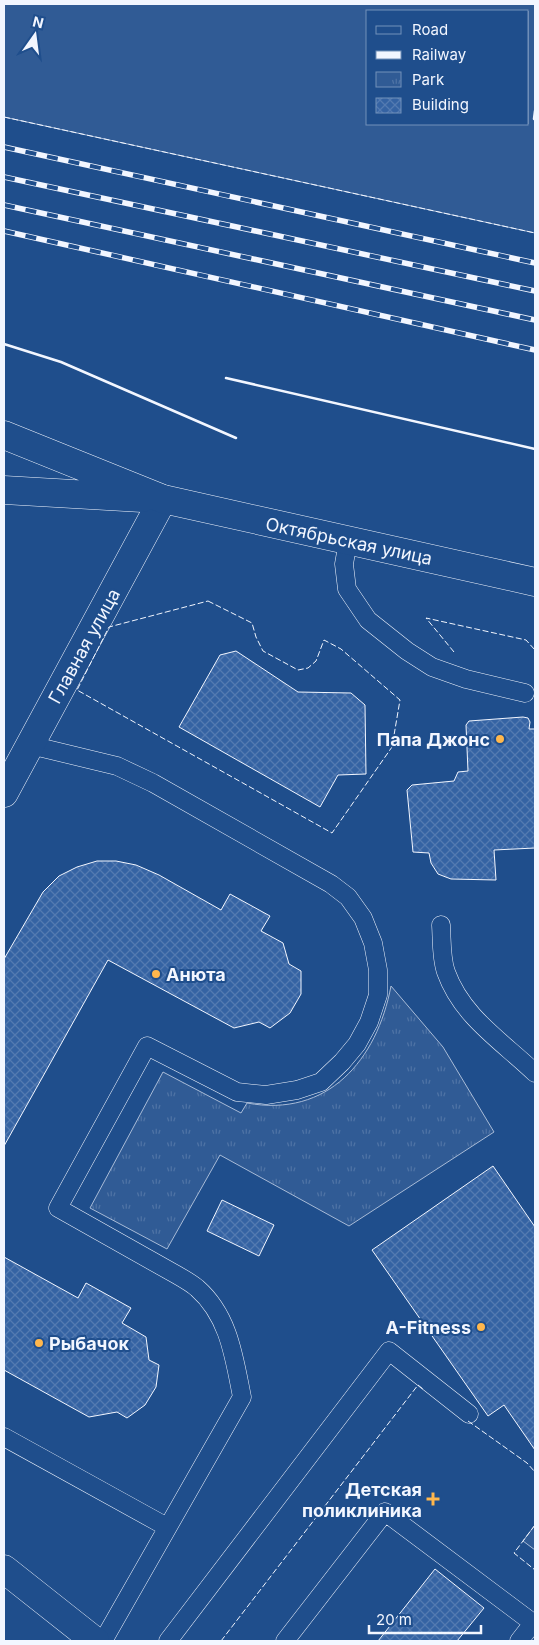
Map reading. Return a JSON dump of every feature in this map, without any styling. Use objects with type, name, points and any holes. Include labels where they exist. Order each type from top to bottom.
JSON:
[{"type":"main road","points":[[4,435],[164,499]]},
{"type":"main road","points":[[4,490],[164,499]]},
{"type":"main road","name":"Октябрьская улица","points":[[164,499],[535,582]]},
{"type":"main road","name":"Главная улица","points":[[4,792],[164,499]]},
{"type":"main road","points":[[4,1570],[95,1641]]},
{"type":"lane","points":[[348,541],[344,564],[347,589],[368,620],[407,651],[432,667],[466,679],[525,693]]},
{"type":"lane","points":[[30,745],[117,766],[153,783],[331,884],[348,897],[363,918],[373,943],[378,970],[378,995],[369,1022],[357,1044],[321,1082],[266,1094],[238,1092],[147,1046],[58,1208],[196,1287],[210,1300],[222,1319],[231,1342],[242,1397],[103,1641]]},
{"type":"lane","points":[[441,925],[446,970],[453,988],[476,1020],[535,1074]]},
{"type":"lane","points":[[168,1641],[389,1350],[469,1414]]},
{"type":"lane","points":[[4,1437],[168,1527]]},
{"type":"lane","points":[[284,1641],[385,1512],[533,1623],[519,1641]]},
{"type":"green space","points":[[4,4],[535,4],[535,233],[4,117]]},
{"type":"green space","points":[[391,986],[443,1047],[494,1132],[349,1226],[220,1155],[167,1249],[90,1208],[163,1072],[241,1113],[247,1103],[276,1105],[302,1101],[324,1092],[344,1078],[361,1059],[374,1038],[384,1013]]},
{"type":"green space","points":[[535,1525],[535,1550],[523,1541]]},
{"type":"building","points":[[236,651],[298,692],[351,693],[365,705],[366,774],[338,775],[320,807],[179,727],[220,655]]},
{"type":"building","points":[[528,718],[530,722],[529,729],[535,729],[535,848],[494,850],[496,880],[451,879],[438,874],[431,863],[429,853],[413,852],[407,790],[412,785],[454,781],[458,772],[468,771],[466,725],[469,721]]},
{"type":"building","points":[[97,861],[116,861],[136,865],[159,875],[221,910],[230,894],[270,916],[261,931],[283,943],[289,964],[301,971],[301,994],[290,1013],[270,1028],[259,1022],[234,1028],[108,960],[4,1146],[4,959],[43,892],[59,876],[77,867]]},
{"type":"building","name":"A-Fitness","points":[[493,1166],[535,1227],[535,1450],[504,1405],[488,1416],[372,1250]]},
{"type":"building","points":[[222,1200],[274,1225],[259,1256],[207,1231]]},
{"type":"building","points":[[4,1257],[78,1298],[86,1283],[131,1308],[122,1323],[146,1337],[149,1360],[159,1365],[156,1387],[145,1405],[127,1418],[117,1412],[89,1417],[4,1370]]},
{"type":"building","points":[[435,1569],[484,1608],[457,1641],[378,1641]]},
{"type":"railway","points":[[4,147],[535,263]]},
{"type":"railway","points":[[4,177],[535,291]]},
{"type":"railway","points":[[4,205],[535,320]]},
{"type":"railway","points":[[4,231],[535,350]]},
{"type":"fence","points":[[4,117],[535,233]]},
{"type":"fence","points":[[208,601],[252,623],[263,651],[298,670],[308,668],[316,661],[324,640],[341,649],[400,700],[392,747],[332,833],[77,690],[109,627],[208,601]]},
{"type":"fence","points":[[454,652],[426,618],[526,640],[535,650]]},
{"type":"fence","points":[[221,1641],[418,1385],[423,1389]]},
{"type":"fence","points":[[468,1421],[527,1463],[535,1472]]},
{"type":"fence","points":[[535,1525],[514,1553],[535,1570]]},
{"type":"wall","points":[[535,111],[535,119]]},
{"type":"wall","points":[[4,344],[61,362],[236,438]]},
{"type":"wall","points":[[226,378],[535,449]]},
{"type":"place","name":"Папа Джонс","points":[[500,739]]},
{"type":"place","name":"Анюта","points":[[156,974]]},
{"type":"place","name":"A-Fitness","points":[[481,1327]]},
{"type":"place","name":"Рыбачок","points":[[39,1343]]},
{"type":"place","name":"Детская поликлиника","points":[[433,1499]]}]
